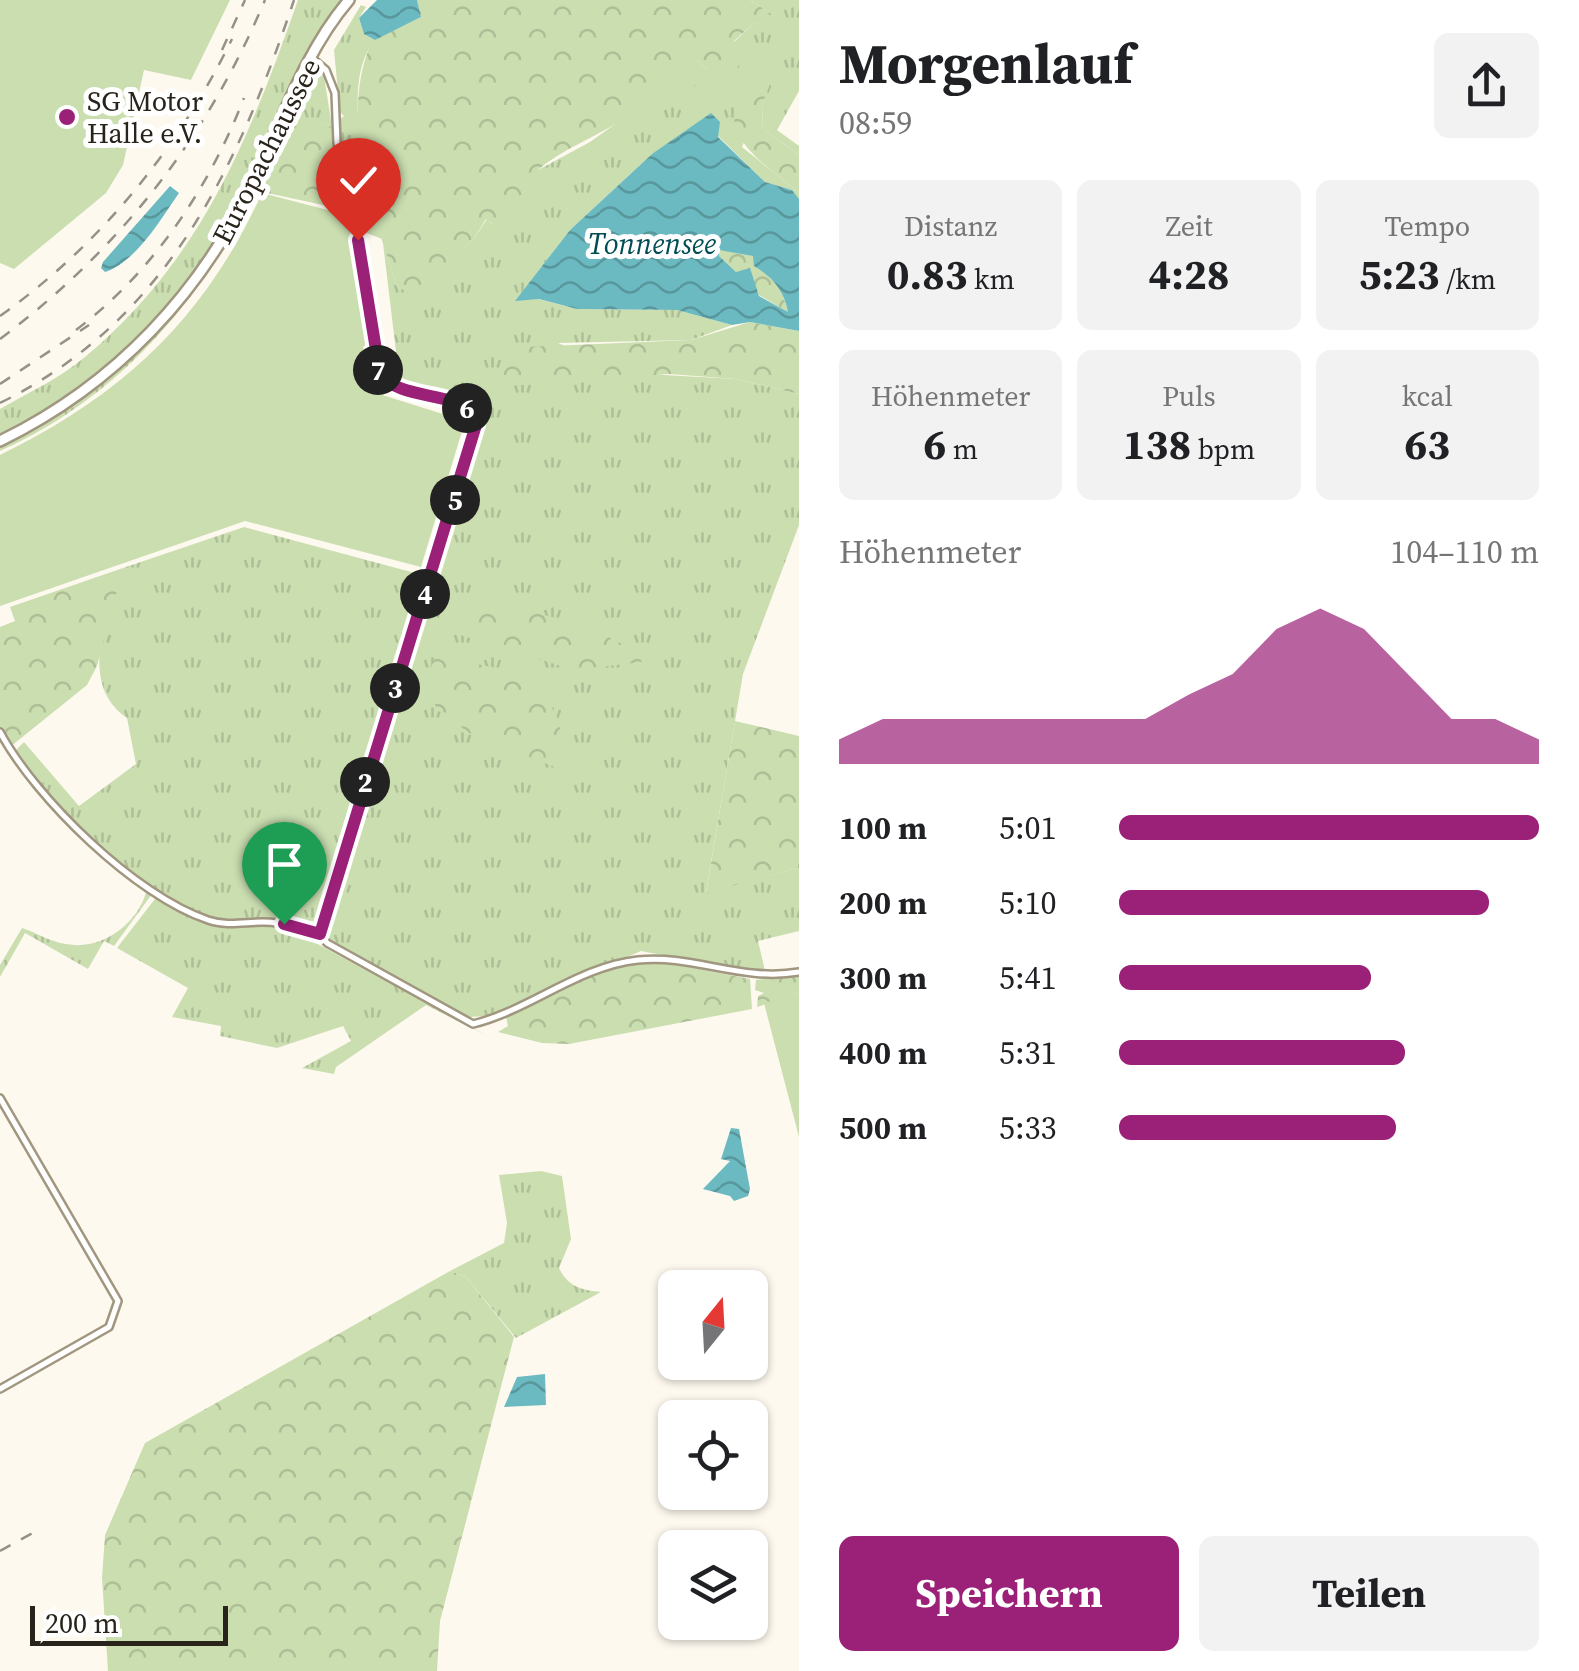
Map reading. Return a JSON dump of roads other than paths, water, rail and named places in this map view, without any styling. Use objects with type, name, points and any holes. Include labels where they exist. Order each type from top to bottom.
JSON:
[{"type":"main road","name":"Europachaussee","points":[[0,441],[101,378],[185,294],[240,210],[312,58],[346,2]]},
{"type":"street","points":[[312,58],[326,70],[335,92],[338,142],[354,214],[377,368],[390,384],[462,405],[476,420],[320,934]]},
{"type":"street","points":[[0,732],[15,758],[66,816],[156,891],[211,922],[276,922],[320,934],[328,944],[473,1024],[625,962],[658,960],[754,977],[799,972]]},
{"type":"street","points":[[0,1098],[118,1301],[109,1327],[0,1390]]},
{"type":"water","points":[[377,0],[417,0],[421,17],[375,40],[364,34],[359,18]]},
{"type":"water","name":"Tonnensee","points":[[711,113],[720,122],[718,137],[765,182],[792,190],[799,199],[799,331],[750,322],[732,325],[677,310],[577,309],[539,299],[515,301],[570,230],[652,154]],"holes":[[[719,250],[753,256],[754,266],[780,290],[788,312],[759,296],[750,268],[736,272],[719,256]]]},
{"type":"water","points":[[170,186],[179,193],[156,227],[127,259],[105,272],[101,268],[103,262]]},
{"type":"water","points":[[731,1128],[739,1129],[750,1189],[748,1196],[734,1201],[730,1196],[703,1189],[730,1161],[721,1159]]},
{"type":"water","points":[[545,1374],[546,1405],[504,1407],[517,1377]]},
{"type":"railway","points":[[222,50],[245,0]]},
{"type":"railway","points":[[0,339],[84,267],[156,188],[216,99],[265,0]]},
{"type":"railway","points":[[0,403],[58,369],[109,329],[152,283],[189,233],[248,122],[294,0]]},
{"type":"railway","points":[[0,316],[71,258],[133,192],[187,119],[232,39]]},
{"type":"railway","points":[[76,330],[130,282],[176,226],[214,164],[244,98]]},
{"type":"railway","points":[[0,384],[89,325]]},
{"type":"railway","points":[[0,1551],[40,1529]]},
{"type":"place","name":"SG Motor Halle e.V.","points":[[67,117]]}]
